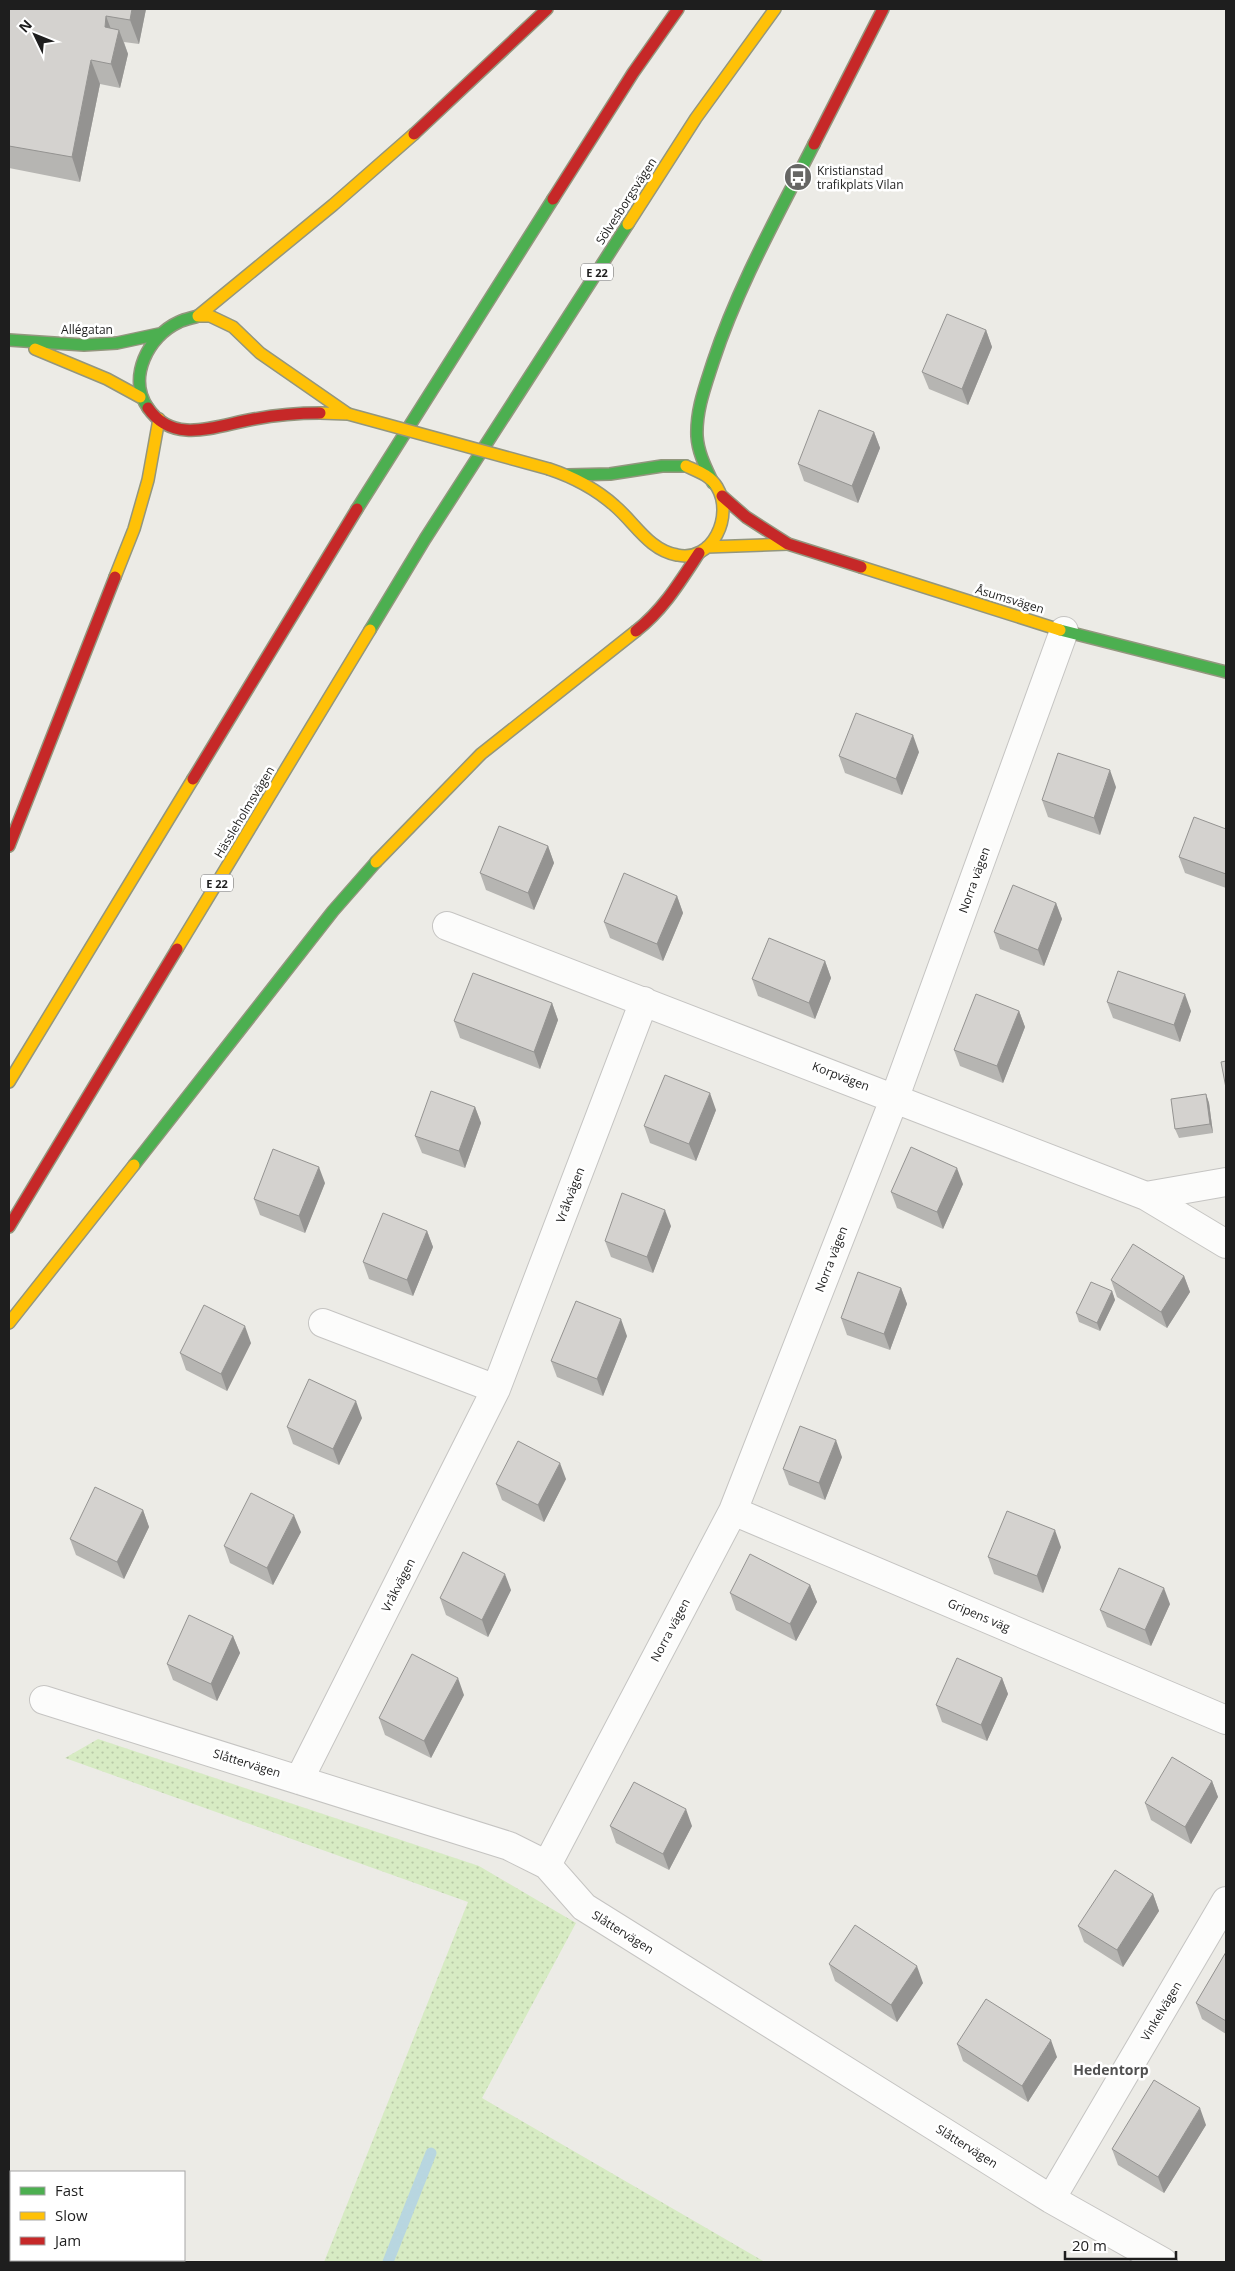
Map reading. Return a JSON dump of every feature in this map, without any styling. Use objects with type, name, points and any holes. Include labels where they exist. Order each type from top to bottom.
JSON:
[{"type":"main road","points":[[198,316],[381,164],[547,9]]},
{"type":"main road","points":[[9,1082],[360,505],[633,73],[678,9]]},
{"type":"main road","name":"Sölvesborgsvägen","points":[[425,539],[696,118],[775,9]]},
{"type":"main road","points":[[9,1323],[332,911],[391,844],[481,754],[653,618],[673,594],[703,550],[716,537],[722,524],[724,509],[722,496],[702,460],[697,438],[700,402],[719,344],[744,282],[883,9]]},
{"type":"main road","points":[[328,407],[263,417],[214,428],[190,430],[172,427],[148,409],[140,397],[138,380],[141,363],[148,347],[159,334],[177,321],[198,316],[210,316],[233,328],[260,353],[328,407],[348,414],[568,475],[623,474],[670,466],[684,466],[700,471],[714,483]]},
{"type":"main road","name":"Allégatan","points":[[12,340],[84,345],[117,344],[159,334]]},
{"type":"main road","name":"Allégatan","points":[[12,340],[108,379],[140,397]]},
{"type":"main road","points":[[9,846],[134,529],[148,480],[159,419]]},
{"type":"main road","name":"Åsumsvägen","points":[[568,475],[623,513],[647,540],[663,552],[681,556],[703,550],[788,544]]},
{"type":"main road","name":"Åsumsvägen","points":[[722,496],[746,517],[788,544],[1064,631],[1226,672]]},
{"type":"main road","name":"Hässleholmsvägen","points":[[9,1227],[425,539]]},
{"type":"street","name":"Norra vägen","points":[[547,1865],[733,1511],[895,1097],[1064,631]]},
{"type":"street","name":"Korpvägen","points":[[447,926],[895,1097],[1146,1196],[1226,1244]]},
{"type":"street","name":"Vråkvägen","points":[[299,1780],[496,1389],[644,1001]]},
{"type":"street","points":[[1146,1196],[1226,1182]]},
{"type":"street","points":[[323,1322],[496,1389]]},
{"type":"street","name":"Gripens väg","points":[[733,1511],[1226,1720]]},
{"type":"street","name":"Slåttervägen","points":[[44,1700],[509,1846],[547,1865],[584,1907],[1051,2199],[1163,2262]]},
{"type":"street","name":"Vinkelvägen","points":[[1051,2199],[1226,1901]]},
{"type":"green space","points":[[98,1739],[479,1866],[576,1923],[482,2098],[765,2262],[324,2262],[468,1902],[65,1758]]},
{"type":"building","points":[[9,9],[132,9],[130,20],[106,16],[105,27],[119,30],[111,64],[91,60],[72,157],[9,146]]},
{"type":"building","points":[[947,314],[986,330],[962,389],[922,372]]},
{"type":"building","points":[[819,410],[874,432],[852,486],[798,464]]},
{"type":"building","points":[[856,713],[913,735],[896,779],[839,756]]},
{"type":"building","points":[[1058,753],[1110,770],[1094,818],[1042,800]]},
{"type":"building","points":[[1194,817],[1226,829],[1226,874],[1179,857]]},
{"type":"building","points":[[499,826],[548,846],[528,893],[480,873]]},
{"type":"building","points":[[624,873],[677,896],[657,944],[604,922]]},
{"type":"building","points":[[1013,885],[1056,903],[1038,950],[994,932]]},
{"type":"building","points":[[769,938],[825,961],[809,1003],[752,979]]},
{"type":"building","points":[[1118,971],[1185,994],[1174,1025],[1107,1002]]},
{"type":"building","points":[[473,973],[552,1003],[534,1052],[454,1021]]},
{"type":"building","points":[[976,994],[1019,1011],[997,1066],[954,1050]]},
{"type":"building","points":[[1226,1061],[1226,1088],[1221,1062]]},
{"type":"building","points":[[665,1075],[710,1093],[689,1144],[644,1126]]},
{"type":"building","points":[[431,1091],[475,1107],[459,1151],[415,1136]]},
{"type":"building","points":[[1206,1094],[1210,1124],[1175,1129],[1171,1099]]},
{"type":"building","points":[[911,1147],[957,1168],[937,1212],[891,1192]]},
{"type":"building","points":[[273,1149],[319,1167],[299,1216],[254,1199]]},
{"type":"building","points":[[622,1193],[665,1210],[647,1257],[605,1241]]},
{"type":"building","points":[[383,1213],[427,1231],[407,1280],[363,1262]]},
{"type":"building","points":[[1133,1244],[1184,1276],[1161,1312],[1111,1280]]},
{"type":"building","points":[[858,1272],[901,1288],[884,1334],[841,1318]]},
{"type":"building","points":[[1091,1282],[1112,1291],[1097,1323],[1076,1313]]},
{"type":"building","points":[[576,1301],[621,1319],[597,1379],[551,1361]]},
{"type":"building","points":[[204,1305],[245,1326],[221,1374],[180,1353]]},
{"type":"building","points":[[309,1379],[356,1401],[333,1449],[287,1427]]},
{"type":"building","points":[[800,1426],[836,1440],[819,1483],[783,1469]]},
{"type":"building","points":[[518,1441],[560,1463],[538,1505],[496,1484]]},
{"type":"building","points":[[95,1487],[143,1510],[117,1562],[70,1539]]},
{"type":"building","points":[[251,1493],[294,1515],[267,1568],[224,1546]]},
{"type":"building","points":[[1007,1511],[1055,1530],[1037,1576],[988,1557]]},
{"type":"building","points":[[463,1552],[505,1574],[482,1620],[440,1598]]},
{"type":"building","points":[[750,1554],[810,1585],[790,1624],[730,1593]]},
{"type":"building","points":[[1119,1568],[1164,1588],[1145,1630],[1100,1610]]},
{"type":"building","points":[[189,1615],[233,1636],[211,1684],[167,1664]]},
{"type":"building","points":[[412,1654],[458,1678],[424,1741],[379,1718]]},
{"type":"building","points":[[957,1658],[1002,1678],[981,1725],[936,1705]]},
{"type":"building","points":[[1172,1757],[1212,1781],[1185,1827],[1145,1803]]},
{"type":"building","points":[[634,1782],[686,1809],[663,1854],[610,1826]]},
{"type":"building","points":[[1115,1870],[1153,1894],[1117,1950],[1078,1926]]},
{"type":"building","points":[[855,1925],[917,1966],[891,2005],[829,1964]]},
{"type":"building","points":[[1226,1952],[1226,2021],[1196,2003]]},
{"type":"building","points":[[986,1999],[1051,2040],[1022,2086],[957,2044]]},
{"type":"building","points":[[1154,2080],[1200,2108],[1158,2177],[1112,2149]]},
{"type":"waterway","points":[[388,2262],[431,2153]]},
{"type":"traffic: fast","points":[[713,483],[705,466],[697,436],[698,417],[704,390],[723,334],[746,278],[814,144]]},
{"type":"traffic: fast","points":[[357,509],[553,199]]},
{"type":"traffic: fast","points":[[370,630],[425,539],[628,224]]},
{"type":"traffic: fast","points":[[148,408],[142,396],[140,371],[150,347],[168,328],[181,321],[198,316]]},
{"type":"traffic: fast","points":[[9,340],[84,345],[117,343],[159,334]]},
{"type":"traffic: fast","points":[[568,475],[610,474],[662,466],[686,466]]},
{"type":"traffic: fast","points":[[1060,630],[1226,672]]},
{"type":"traffic: fast","points":[[134,1165],[333,911],[376,862]]},
{"type":"traffic: slow","points":[[628,224],[696,118],[775,9]]},
{"type":"traffic: slow","points":[[198,316],[333,205],[414,134]]},
{"type":"traffic: slow","points":[[198,316],[210,316],[233,327],[260,353],[348,414],[320,413]]},
{"type":"traffic: slow","points":[[35,349],[107,379],[140,397]]},
{"type":"traffic: slow","points":[[348,414],[549,469]]},
{"type":"traffic: slow","points":[[115,577],[134,529],[148,480],[159,419]]},
{"type":"traffic: slow","points":[[549,469],[567,476],[600,494],[658,548],[677,555],[690,556],[701,552],[710,544],[717,534],[723,511],[722,498],[711,479],[686,466]]},
{"type":"traffic: slow","points":[[707,547],[788,544]]},
{"type":"traffic: slow","points":[[861,567],[1060,630]]},
{"type":"traffic: slow","points":[[177,949],[370,630]]},
{"type":"traffic: slow","points":[[376,862],[481,754],[636,631]]},
{"type":"traffic: slow","points":[[9,1082],[193,779]]},
{"type":"traffic: slow","points":[[9,1323],[134,1165]]},
{"type":"traffic: jam","points":[[414,134],[547,9]]},
{"type":"traffic: jam","points":[[553,199],[633,73],[678,9]]},
{"type":"traffic: jam","points":[[814,144],[883,9]]},
{"type":"traffic: jam","points":[[148,408],[159,420],[170,427],[183,430],[211,428],[279,415],[320,413]]},
{"type":"traffic: jam","points":[[722,496],[746,517],[788,544],[861,567]]},
{"type":"traffic: jam","points":[[193,779],[357,509]]},
{"type":"traffic: jam","points":[[636,631],[663,605],[699,553]]},
{"type":"traffic: jam","points":[[9,846],[115,577]]},
{"type":"traffic: jam","points":[[9,1227],[177,949]]},
{"type":"place","name":"Kristianstad trafikplats Vilan","points":[[798,177]]},
{"type":"district","name":"Hedentorp","points":[[1111,2069]]}]
